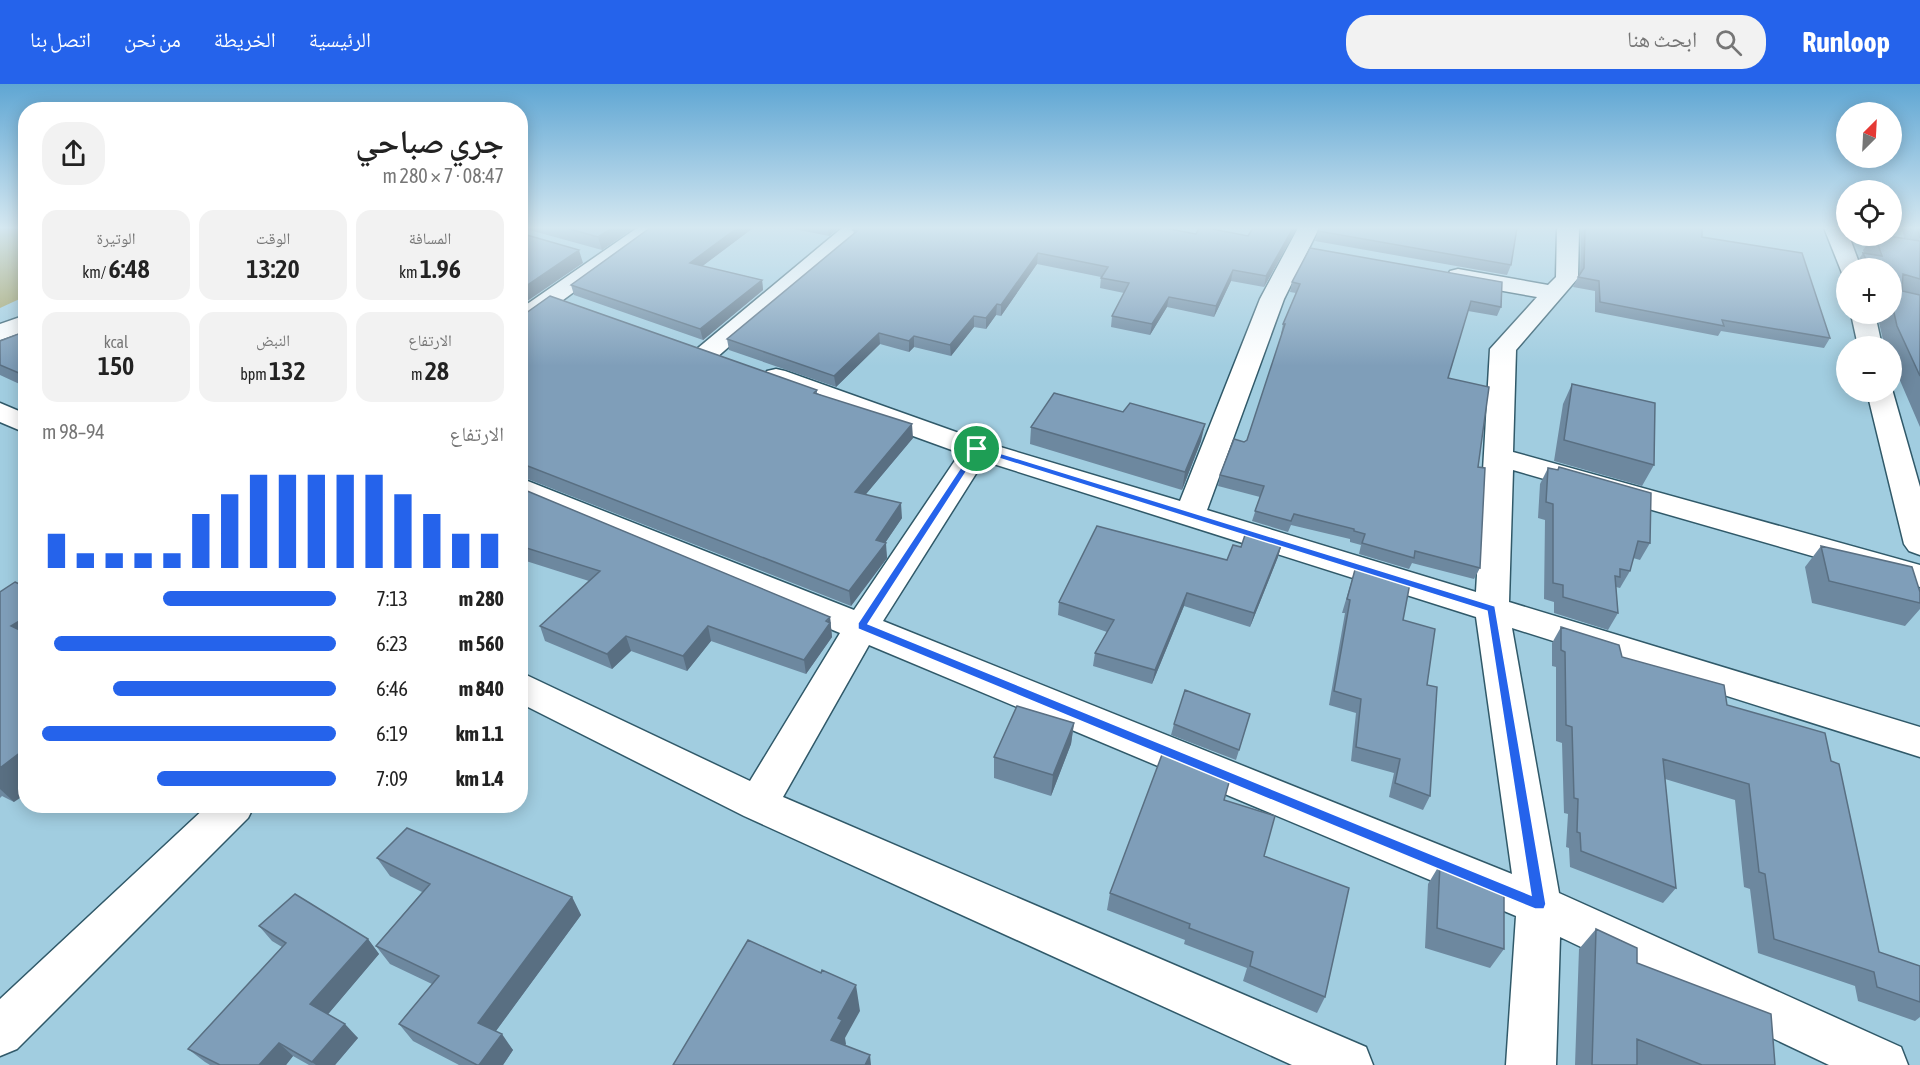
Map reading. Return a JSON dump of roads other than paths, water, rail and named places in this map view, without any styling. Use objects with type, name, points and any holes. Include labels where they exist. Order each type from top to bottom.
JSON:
[{"type":"street","points":[[528,314],[552,298],[577,274]]},
{"type":"street","points":[[795,274],[696,349],[977,449],[1920,742]]},
{"type":"street","points":[[1190,515],[1272,299],[1289,274]]},
{"type":"street","points":[[1448,274],[1554,293]]},
{"type":"street","points":[[1531,1065],[1539,904],[1491,609],[1503,349],[1567,278],[1567,274]]},
{"type":"street","points":[[552,298],[585,310]]},
{"type":"street","points":[[0,333],[18,325]]},
{"type":"street","points":[[1883,402],[1920,544]]},
{"type":"street","points":[[0,411],[18,421]]},
{"type":"street","points":[[758,804],[862,626],[977,449]]},
{"type":"street","points":[[1498,457],[1920,576]]},
{"type":"street","points":[[528,490],[1539,904],[1882,1065]]},
{"type":"street","points":[[528,690],[758,804],[1348,1065]]},
{"type":"street","points":[[0,1032],[227,813]]}]
